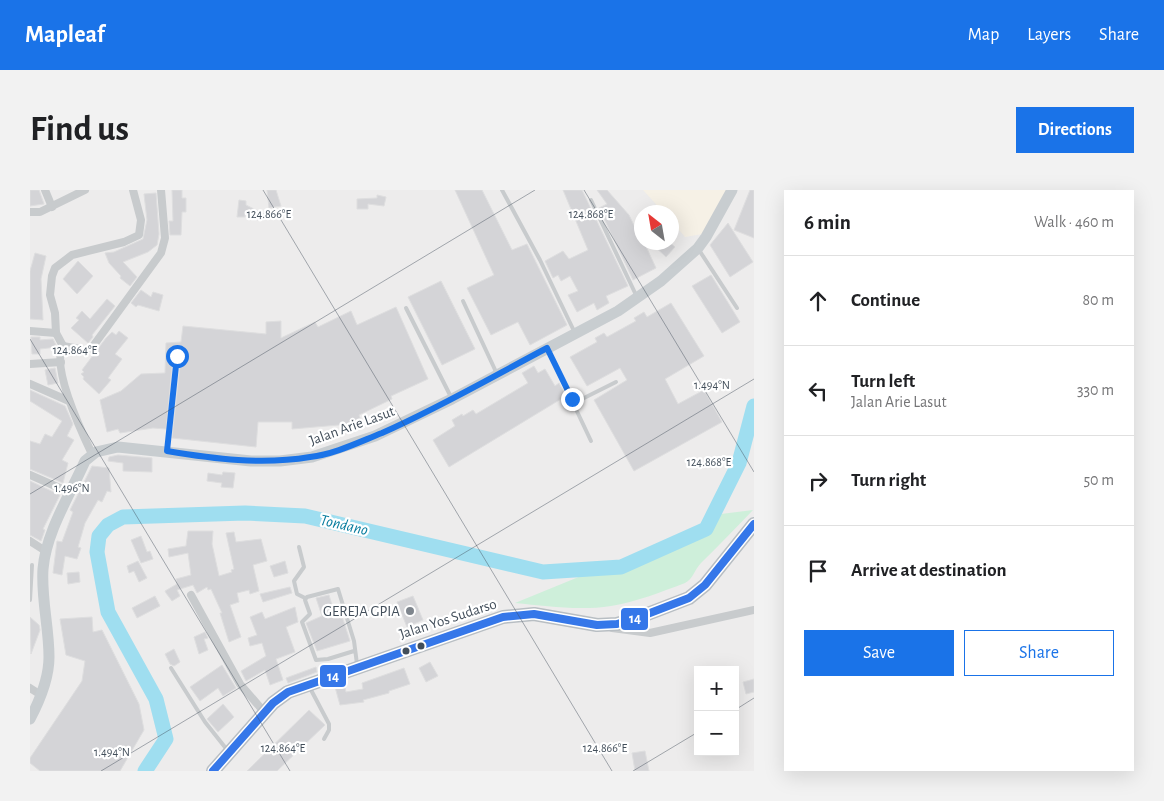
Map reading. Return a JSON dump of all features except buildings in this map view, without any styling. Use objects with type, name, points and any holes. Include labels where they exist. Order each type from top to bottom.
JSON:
[{"type":"highway","name":"Jalan Yos Sudarso","points":[[213,771],[265,713],[288,692],[358,666],[517,614],[534,614],[597,625],[617,624],[637,618],[689,598],[715,574],[754,524]]},
{"type":"main road","name":"Jalan Arie Lasut","points":[[92,454],[106,448],[118,447],[251,461],[312,457],[375,436],[497,376],[618,311],[637,298],[661,281],[698,248],[706,238],[732,190]]},
{"type":"main road","points":[[30,719],[41,695],[49,658],[44,566],[46,552],[85,461],[92,454]]},
{"type":"street","points":[[45,190],[52,207]]},
{"type":"street","points":[[30,212],[40,212],[85,190]]},
{"type":"street","points":[[92,454],[69,401],[61,362],[63,346],[56,333],[50,288],[56,268],[72,255],[124,242],[139,235],[141,220],[134,190]]},
{"type":"street","points":[[63,346],[85,350],[91,349],[162,253],[165,238],[161,190]]},
{"type":"street","points":[[30,331],[56,333]]},
{"type":"street","points":[[30,364],[61,362]]},
{"type":"street","points":[[30,384],[69,401]]},
{"type":"street","points":[[30,475],[71,493]]},
{"type":"street","points":[[30,541],[46,552]]},
{"type":"street","points":[[191,595],[240,684],[265,713]]},
{"type":"street","points":[[597,625],[650,633],[754,610]]},
{"type":"street","points":[[30,688],[41,695]]},
{"type":"lane","points":[[502,190],[540,260],[575,334]]},
{"type":"lane","points":[[591,200],[637,298]]},
{"type":"lane","points":[[698,248],[737,308]]},
{"type":"lane","points":[[463,301],[497,376]]},
{"type":"lane","points":[[406,308],[452,399]]},
{"type":"lane","points":[[547,348],[591,441]]},
{"type":"lane","points":[[167,451],[177,356]]},
{"type":"lane","points":[[574,403],[616,382]]},
{"type":"lane","points":[[299,547],[304,567],[294,581],[297,594],[305,598],[338,589],[354,641],[354,651],[358,666]]},
{"type":"lane","points":[[30,600],[31,565],[44,566]]},
{"type":"lane","points":[[305,598],[310,614],[302,622],[316,660],[328,660],[354,651]]},
{"type":"lane","points":[[171,668],[205,722],[229,752]]},
{"type":"lane","points":[[308,684],[329,724],[329,730],[324,740]]},
{"type":"shaded area","points":[[643,190],[727,190],[708,233],[685,237],[679,230],[679,205],[657,205]]},
{"type":"green space","points":[[753,510],[701,563],[685,583],[639,599],[599,607],[563,608],[515,603],[581,576],[601,571],[630,559],[646,558],[676,547],[702,533],[721,514]]},
{"type":"waterway","name":"Tondano","points":[[145,771],[166,739],[156,699],[108,612],[97,552],[99,536],[108,525],[123,517],[245,513],[305,516],[543,572],[621,567],[706,529],[739,463],[754,406]]},
{"type":"transit line","name":"14","points":[[213,771],[273,703],[288,692],[503,617],[534,614],[597,625],[617,624],[637,618],[689,598],[705,585],[754,524]]},
{"type":"place","name":"GEREJA GPIA","points":[[410,611]]},
{"type":"route","points":[[177,356],[167,451],[209,457],[251,461],[280,460],[312,457],[334,451],[375,436],[415,418],[547,348],[572,399]]}]
